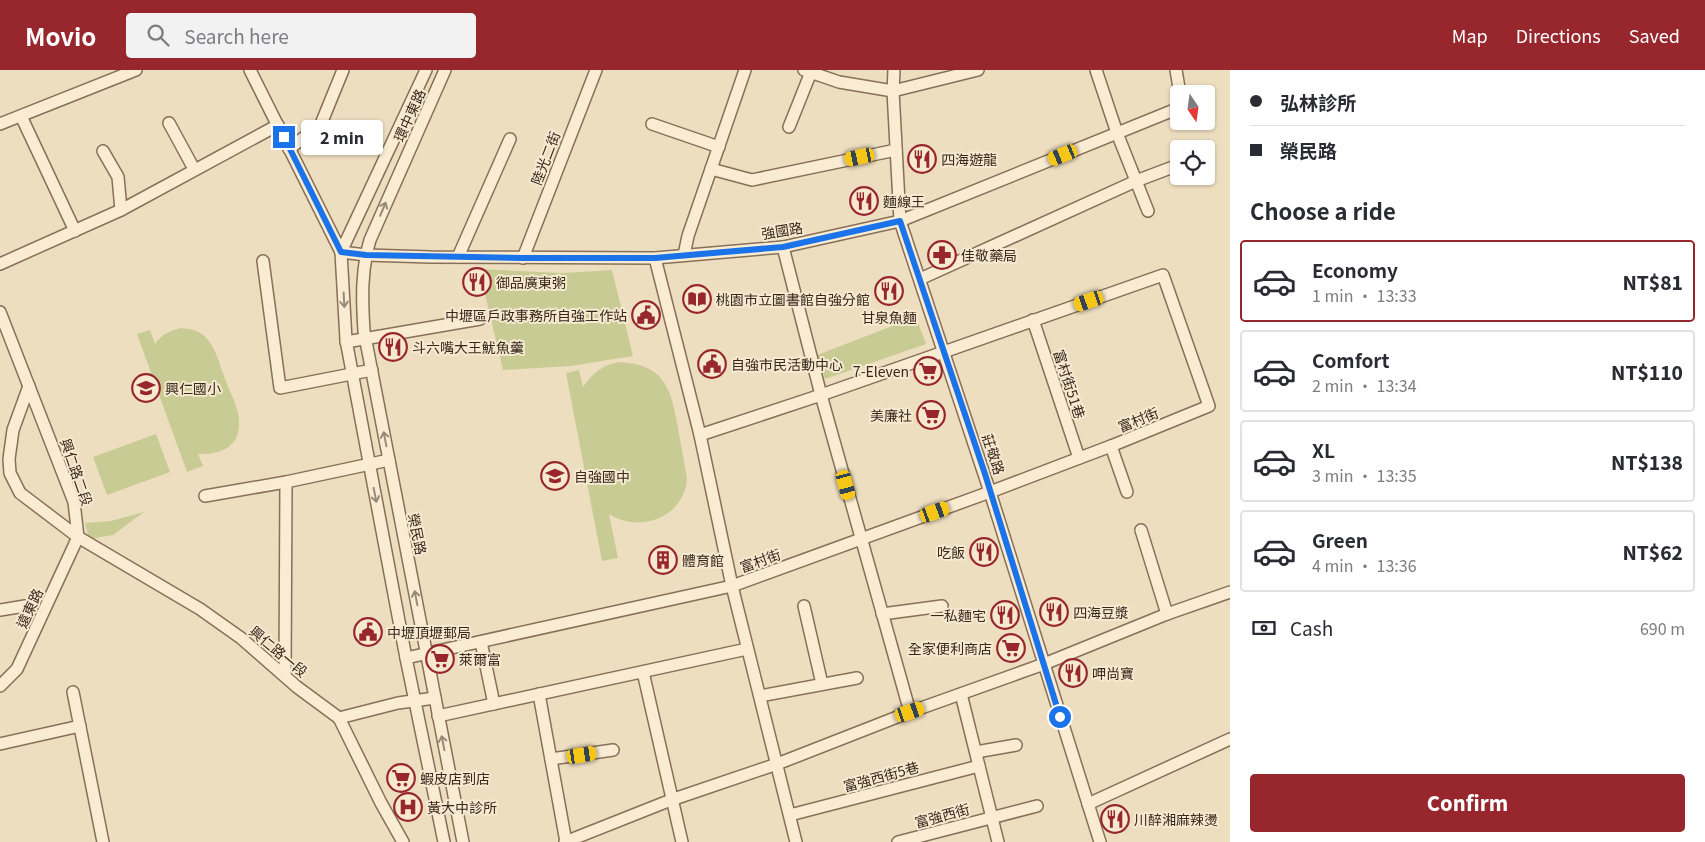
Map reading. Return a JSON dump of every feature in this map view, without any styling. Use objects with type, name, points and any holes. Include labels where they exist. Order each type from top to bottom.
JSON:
[{"type":"street","points":[[0,124],[136,70]]},
{"type":"street","points":[[250,70],[341,252],[346,342],[406,658],[444,842]]},
{"type":"street","points":[[289,150],[321,124],[343,70]]},
{"type":"street","name":"環中東路","points":[[341,252],[426,70]]},
{"type":"street","name":"環中東路","points":[[366,255],[370,240],[391,189],[445,70]]},
{"type":"street","name":"陸光二街","points":[[523,258],[596,70]]},
{"type":"street","points":[[684,255],[688,236],[745,70]]},
{"type":"street","name":"莊敬路","points":[[894,70],[893,91],[900,221],[945,351],[1100,842]]},
{"type":"street","points":[[789,127],[807,71],[839,82],[893,91],[978,70]]},
{"type":"street","points":[[1096,70],[1117,133],[1148,212]]},
{"type":"street","points":[[1176,70],[1178,85]]},
{"type":"street","name":"強國路","points":[[366,255],[655,258],[783,247],[900,221],[1170,112]]},
{"type":"street","points":[[21,116],[75,231]]},
{"type":"street","points":[[169,123],[194,169]]},
{"type":"street","points":[[652,124],[719,147]]},
{"type":"street","points":[[0,264],[121,210],[278,125]]},
{"type":"street","points":[[458,257],[510,139]]},
{"type":"street","points":[[711,169],[752,180],[896,150]]},
{"type":"street","points":[[103,151],[118,177],[121,210]]},
{"type":"street","points":[[920,279],[1136,181],[1170,168]]},
{"type":"street","points":[[783,247],[821,394],[910,712]]},
{"type":"street","points":[[341,252],[366,255]]},
{"type":"street","name":"榮民路","points":[[366,255],[362,297],[366,338],[463,842]]},
{"type":"street","points":[[655,258],[700,435],[747,649],[796,842]]},
{"type":"street","points":[[263,261],[280,388],[372,370]]},
{"type":"street","name":"富村街","points":[[406,658],[732,586],[990,492],[1111,446],[1208,406],[1163,275],[700,435]]},
{"type":"street","name":"興仁路二段","points":[[0,312],[74,502],[78,537]]},
{"type":"street","points":[[346,342],[480,319]]},
{"type":"street","name":"富村街51巷","points":[[1033,320],[1079,458]]},
{"type":"street","points":[[29,386],[13,430],[9,459],[5,468],[20,493],[78,537]]},
{"type":"street","points":[[1111,446],[1127,492]]},
{"type":"street","points":[[205,496],[286,482],[389,460]]},
{"type":"street","points":[[285,675],[286,482]]},
{"type":"street","points":[[1141,530],[1167,614]]},
{"type":"street","name":"興仁路一段","points":[[78,537],[200,609],[242,638],[297,686],[339,718],[381,804],[402,842]]},
{"type":"street","name":"遠東路","points":[[0,686],[18,669],[78,537]]},
{"type":"street","points":[[539,694],[566,842],[671,800],[777,764],[910,712],[1044,664],[1167,614],[1230,592]]},
{"type":"street","points":[[0,610],[25,606]]},
{"type":"street","points":[[804,606],[822,684]]},
{"type":"street","points":[[882,614],[942,606]]},
{"type":"street","points":[[481,642],[494,704]]},
{"type":"street","points":[[438,716],[747,649]]},
{"type":"street","points":[[642,672],[682,842]]},
{"type":"street","points":[[760,696],[857,678]]},
{"type":"street","points":[[73,692],[103,842]]},
{"type":"street","points":[[961,694],[998,842]]},
{"type":"street","points":[[339,718],[398,704],[435,698]]},
{"type":"street","points":[[0,744],[80,726]]},
{"type":"street","points":[[1088,804],[1230,739]]},
{"type":"street","points":[[976,752],[1016,745]]},
{"type":"street","points":[[551,759],[613,750]]},
{"type":"street","name":"富強西街5巷","points":[[790,815],[979,766]]},
{"type":"street","name":"富強西街","points":[[898,842],[1037,806]]},
{"type":"green space","points":[[479,269],[562,273],[612,270],[633,356],[571,366],[503,370]]},
{"type":"green space","points":[[916,317],[926,344],[825,379],[817,355]]},
{"type":"green space","points":[[181,328],[198,332],[211,343],[235,403],[239,423],[238,432],[231,445],[217,452],[198,454],[203,466],[187,472],[137,334],[150,330],[155,344],[166,333]]},
{"type":"green space","points":[[619,362],[647,368],[656,373],[663,381],[675,414],[687,478],[684,492],[678,503],[670,512],[659,518],[647,522],[634,522],[621,520],[609,514],[618,558],[602,561],[566,373],[579,370],[583,387],[598,370]]},
{"type":"green space","points":[[156,434],[170,472],[107,495],[93,457]]},
{"type":"green space","points":[[144,512],[113,535],[89,539],[85,523],[111,521]]},
{"type":"place","name":"四海遊龍","points":[[922,159]]},
{"type":"place","name":"麵線王","points":[[864,201]]},
{"type":"place","name":"佳敬藥局","points":[[942,255]]},
{"type":"place","name":"御品廣東粥","points":[[477,282]]},
{"type":"place","name":"甘泉魚麵","points":[[889,291]]},
{"type":"place","name":"桃園市立圖書館自強分館","points":[[697,299]]},
{"type":"place","name":"中壢區戶政事務所自強工作站","points":[[646,315]]},
{"type":"place","name":"斗六嘴大王魷魚羹","points":[[393,347]]},
{"type":"place","name":"自強市民活動中心","points":[[712,364]]},
{"type":"place","name":"7-Eleven","points":[[928,371]]},
{"type":"place","name":"興仁國小","points":[[146,388]]},
{"type":"place","name":"美廉社","points":[[931,415]]},
{"type":"place","name":"自強國中","points":[[555,476]]},
{"type":"place","name":"吃飯","points":[[984,552]]},
{"type":"place","name":"體育館","points":[[663,560]]},
{"type":"place","name":"四海豆漿","points":[[1054,612]]},
{"type":"place","name":"一私麵宅","points":[[1005,615]]},
{"type":"place","name":"中壢頂壢郵局","points":[[368,632]]},
{"type":"place","name":"全家便利商店","points":[[1011,648]]},
{"type":"place","name":"萊爾富","points":[[440,659]]},
{"type":"place","name":"呷尚寶","points":[[1073,673]]},
{"type":"place","name":"蝦皮店到店","points":[[401,778]]},
{"type":"place","name":"黃大中診所","points":[[408,807]]},
{"type":"place","name":"川醉湘麻辣燙","points":[[1115,819]]},
{"type":"route","points":[[284,137],[341,252],[366,255],[431,257],[655,258],[783,247],[900,221],[985,474],[1060,717]]}]
